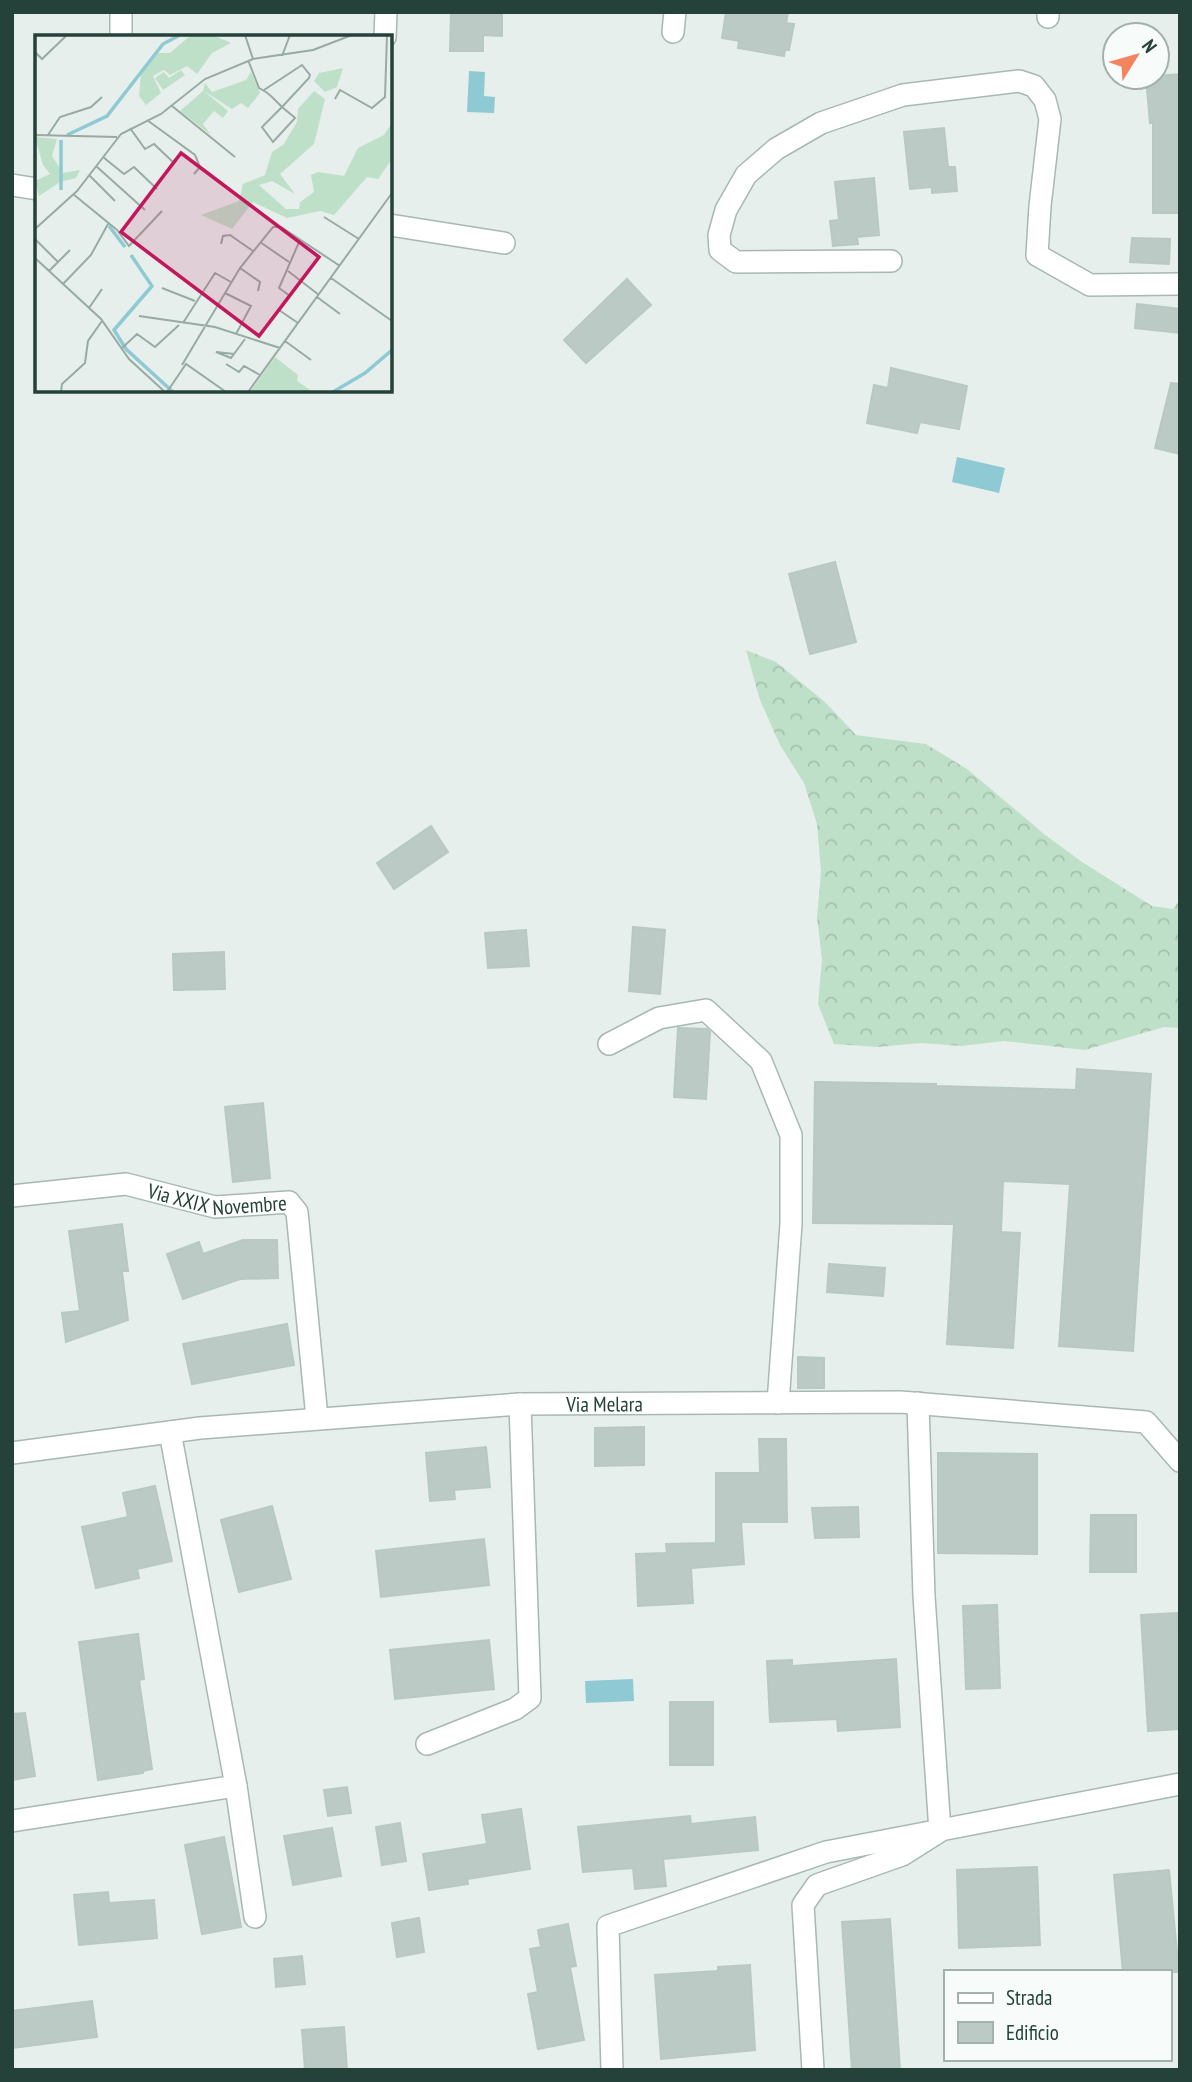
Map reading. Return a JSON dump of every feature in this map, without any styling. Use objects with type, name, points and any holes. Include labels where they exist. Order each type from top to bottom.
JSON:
[{"type":"street","points":[[121,12],[121,35]]},
{"type":"street","points":[[385,35],[386,12]]},
{"type":"street","points":[[891,261],[736,262],[720,250],[719,235],[726,210],[746,175],[776,149],[821,123],[903,95],[1019,81],[1034,86],[1045,100],[1050,119],[1040,206],[1038,255],[1090,285],[1180,284]]},
{"type":"street","points":[[12,185],[35,190]]},
{"type":"street","points":[[392,225],[503,243]]},
{"type":"street","points":[[609,1044],[659,1018],[706,1010],[761,1061],[791,1135],[791,1224],[778,1403]]},
{"type":"street","name":"Via XXIX Novembre","points":[[12,1196],[126,1184],[215,1207],[289,1202],[297,1212],[317,1418]]},
{"type":"street","points":[[918,1403],[925,1596],[940,1831]]},
{"type":"street","name":"Via Melara","points":[[12,1453],[170,1432],[317,1418],[520,1404],[918,1403],[1146,1422],[1180,1461]]},
{"type":"street","points":[[427,1744],[515,1709],[530,1698],[520,1404]]},
{"type":"street","points":[[170,1432],[236,1786],[255,1917]]},
{"type":"street","points":[[612,2070],[608,1926],[826,1852],[1180,1784]]},
{"type":"street","points":[[12,1821],[236,1786]]},
{"type":"street","points":[[813,2070],[803,1905],[817,1885],[902,1855],[940,1831]]},
{"type":"green space","points":[[746,650],[776,662],[825,702],[856,735],[926,744],[967,769],[1044,834],[1082,862],[1152,906],[1173,909],[1180,900],[1180,1028],[1164,1027],[1085,1050],[1004,1041],[961,1046],[921,1043],[878,1047],[834,1044],[818,1004],[822,960],[817,917],[821,872],[817,824],[804,783],[780,745],[760,700]]},
{"type":"water","points":[[469,71],[485,72],[484,96],[495,97],[494,113],[467,112]]},
{"type":"water","points":[[957,457],[1005,468],[999,493],[952,482]]},
{"type":"water","points":[[633,1679],[634,1701],[586,1703],[585,1681]]},
{"type":"building","points":[[451,12],[502,13],[502,36],[483,35],[483,51],[450,51]]},
{"type":"building","points":[[726,12],[788,12],[786,23],[794,24],[789,50],[785,50],[784,56],[738,48],[739,41],[722,38]]},
{"type":"building","points":[[1180,74],[1180,213],[1153,213],[1153,123],[1150,123],[1147,91],[1171,91],[1171,75]]},
{"type":"building","points":[[944,128],[948,167],[955,167],[957,191],[932,193],[932,187],[910,189],[904,132]]},
{"type":"building","points":[[874,178],[879,235],[857,237],[858,244],[833,246],[830,221],[839,220],[835,182]]},
{"type":"building","points":[[1132,238],[1170,239],[1169,264],[1130,262]]},
{"type":"building","points":[[627,279],[651,305],[586,363],[564,340]]},
{"type":"building","points":[[1137,304],[1180,309],[1180,333],[1135,328]]},
{"type":"building","points":[[891,368],[967,386],[959,429],[920,422],[917,433],[867,423],[874,385],[888,388]]},
{"type":"building","points":[[1171,383],[1180,384],[1180,454],[1155,448]]},
{"type":"building","points":[[835,562],[856,642],[810,654],[789,574]]},
{"type":"building","points":[[431,826],[448,852],[394,889],[377,863]]},
{"type":"building","points":[[633,927],[665,930],[660,994],[629,991]]},
{"type":"building","points":[[526,930],[529,966],[488,968],[485,933]]},
{"type":"building","points":[[224,952],[225,989],[174,990],[173,954]]},
{"type":"building","points":[[678,1028],[707,1029],[710,1032],[706,1099],[674,1097]]},
{"type":"building","points":[[1077,1069],[1151,1074],[1133,1351],[1059,1346],[1070,1184],[1003,1181],[1001,1232],[1020,1233],[1013,1348],[947,1344],[954,1224],[813,1223],[815,1082],[1076,1090]]},
{"type":"building","points":[[263,1103],[270,1178],[233,1182],[225,1107]]},
{"type":"building","points":[[122,1224],[128,1271],[122,1271],[128,1320],[66,1342],[62,1313],[80,1311],[69,1231]]},
{"type":"building","points":[[243,1240],[277,1240],[278,1278],[240,1279],[183,1299],[167,1254],[199,1242],[203,1254]]},
{"type":"building","points":[[829,1264],[885,1268],[883,1296],[827,1292]]},
{"type":"building","points":[[287,1324],[294,1365],[192,1384],[183,1344]]},
{"type":"building","points":[[798,1357],[824,1358],[824,1388],[798,1388]]},
{"type":"building","points":[[644,1427],[644,1465],[595,1466],[595,1428]]},
{"type":"building","points":[[759,1439],[786,1439],[787,1522],[741,1522],[744,1564],[691,1568],[693,1603],[638,1606],[636,1554],[667,1553],[666,1544],[716,1543],[716,1473],[760,1473]]},
{"type":"building","points":[[486,1447],[490,1487],[454,1490],[455,1499],[430,1501],[426,1453]]},
{"type":"building","points":[[938,1453],[1037,1454],[1037,1554],[938,1553]]},
{"type":"building","points":[[155,1486],[172,1561],[137,1569],[139,1578],[96,1588],[82,1527],[128,1517],[123,1493]]},
{"type":"building","points":[[272,1506],[291,1579],[239,1592],[221,1520]]},
{"type":"building","points":[[858,1507],[859,1537],[815,1538],[812,1508]]},
{"type":"building","points":[[1091,1515],[1136,1515],[1136,1572],[1090,1572]]},
{"type":"building","points":[[484,1539],[489,1585],[381,1597],[376,1551]]},
{"type":"building","points":[[997,1605],[1000,1688],[966,1689],[963,1606]]},
{"type":"building","points":[[1177,1613],[1180,1729],[1148,1731],[1141,1615]]},
{"type":"building","points":[[138,1634],[144,1679],[139,1680],[152,1769],[143,1773],[98,1780],[79,1642]]},
{"type":"building","points":[[489,1640],[494,1689],[395,1699],[390,1650]]},
{"type":"building","points":[[896,1659],[900,1727],[838,1731],[837,1719],[770,1722],[767,1661],[792,1660],[792,1666]]},
{"type":"building","points":[[670,1702],[713,1702],[713,1765],[670,1765]]},
{"type":"building","points":[[25,1713],[35,1776],[12,1780],[12,1714]]},
{"type":"building","points":[[347,1787],[351,1813],[328,1816],[324,1790]]},
{"type":"building","points":[[521,1809],[530,1869],[467,1879],[468,1884],[429,1890],[423,1854],[487,1844],[482,1815]]},
{"type":"building","points":[[690,1816],[691,1824],[755,1817],[758,1850],[663,1859],[666,1886],[635,1889],[633,1868],[583,1872],[578,1827]]},
{"type":"building","points":[[400,1823],[406,1861],[382,1865],[376,1827]]},
{"type":"building","points":[[332,1828],[341,1876],[293,1885],[284,1836]]},
{"type":"building","points":[[224,1837],[241,1927],[202,1934],[185,1845]]},
{"type":"building","points":[[1037,1867],[1040,1945],[959,1948],[957,1870]]},
{"type":"building","points":[[1169,1870],[1179,1972],[1123,1970],[1114,1875]]},
{"type":"building","points":[[108,1892],[109,1903],[154,1900],[157,1938],[79,1945],[74,1895]]},
{"type":"building","points":[[419,1918],[424,1952],[397,1957],[392,1923]]},
{"type":"building","points":[[890,1919],[900,2070],[852,2070],[842,1922]]},
{"type":"building","points":[[568,1924],[576,1966],[570,1967],[584,2040],[538,2049],[528,1994],[538,1992],[530,1949],[541,1947],[538,1930]]},
{"type":"building","points":[[302,1956],[305,1984],[276,1987],[274,1959]]},
{"type":"building","points":[[750,1965],[755,2050],[661,2059],[655,1975],[718,1971],[718,1967]]},
{"type":"building","points":[[92,2001],[97,2037],[12,2048],[12,2011]]},
{"type":"building","points":[[344,2027],[347,2070],[305,2070],[302,2030]]}]
